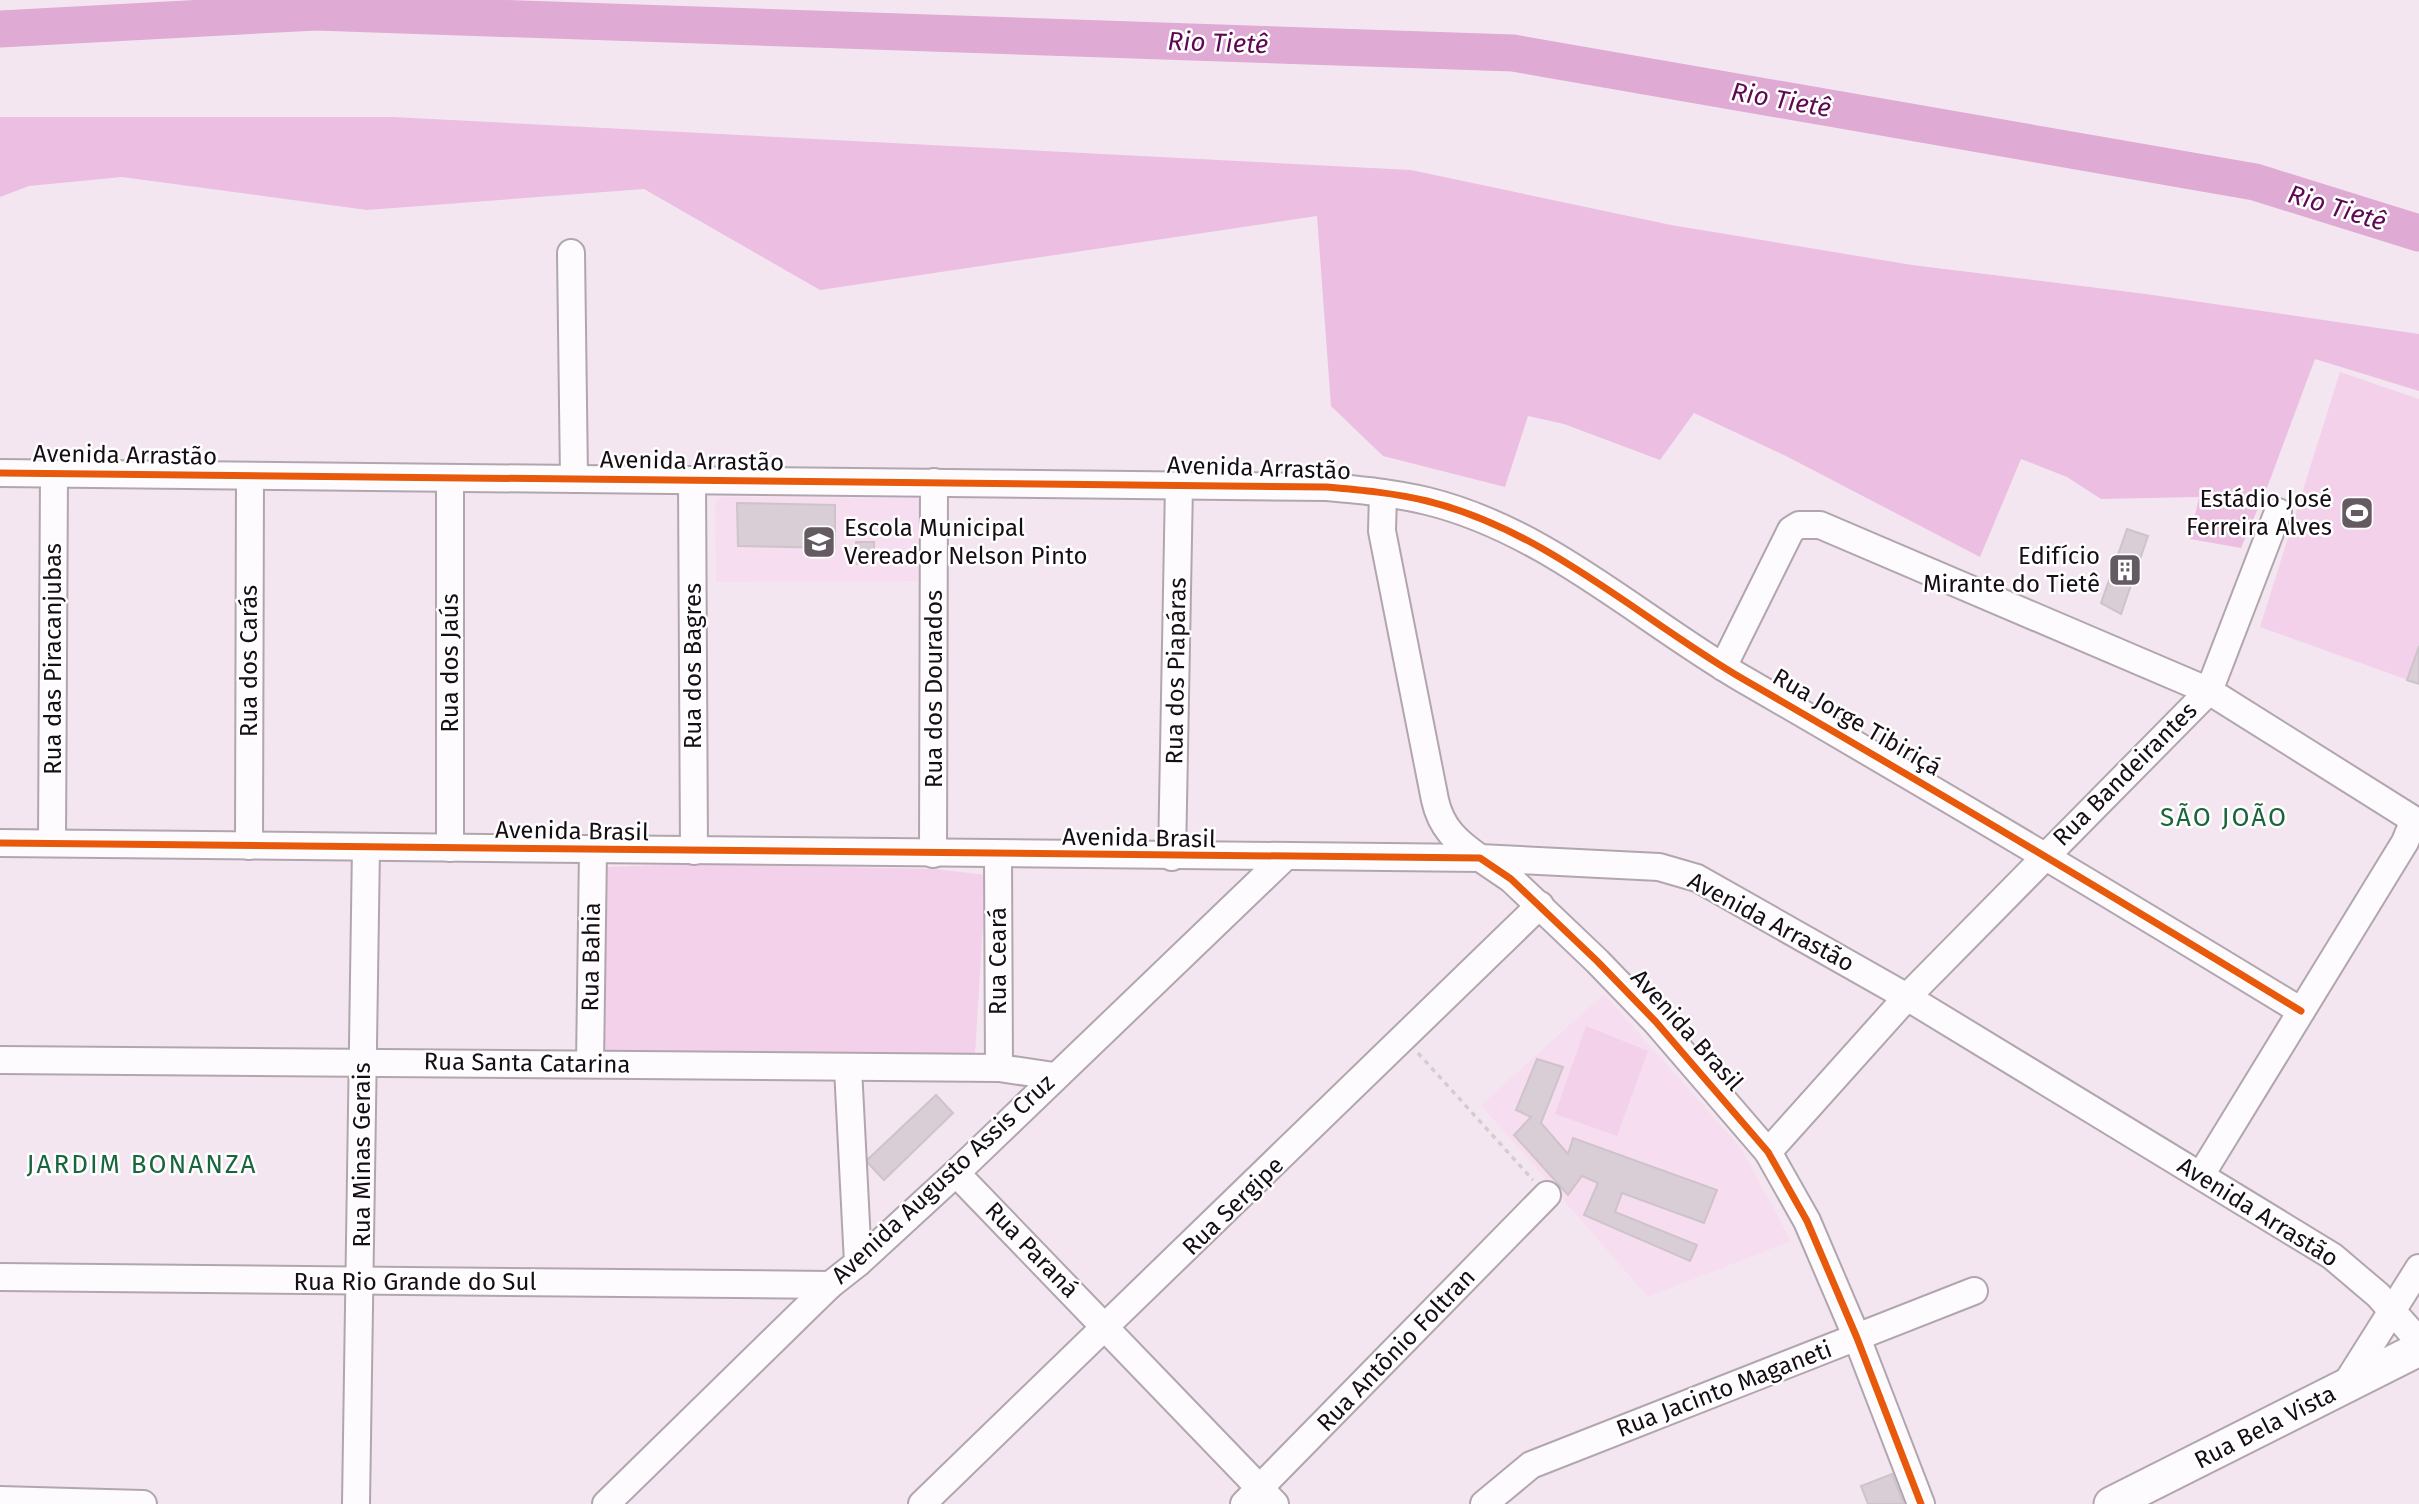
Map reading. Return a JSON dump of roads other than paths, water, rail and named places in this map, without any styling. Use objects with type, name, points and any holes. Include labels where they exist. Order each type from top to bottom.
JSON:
[{"type":"main road","name":"Rua Bela Vista","points":[[2111,1504],[2419,1349]]},
{"type":"street","points":[[571,253],[574,479]]},
{"type":"street","name":"Avenida Arrastão","points":[[0,474],[1327,487],[1382,493],[1382,531],[1439,818],[1459,844],[1480,859],[1659,867],[1697,878],[1907,997],[2332,1256],[2378,1295],[2419,1341]]},
{"type":"street","name":"Rua das Piracanjubas","points":[[52,843],[54,474]]},
{"type":"street","name":"Rua dos Carás","points":[[249,846],[250,476]]},
{"type":"street","name":"Rua dos Jaús","points":[[450,478],[450,848]]},
{"type":"street","name":"Rua dos Bagres","points":[[692,480],[694,851]]},
{"type":"street","name":"Rua dos Dourados","points":[[933,854],[934,482]]},
{"type":"street","name":"Rua dos Piapáras","points":[[1172,857],[1180,485]]},
{"type":"street","name":"Rua Jorge Tibiriçá","points":[[1382,493],[1429,502],[1484,522],[1542,549],[1723,667],[2045,854],[2301,1011]]},
{"type":"street","name":"Rua Bandeirantes","points":[[1768,1152],[1907,997],[2045,854],[2209,691],[2278,512]]},
{"type":"street","points":[[1723,667],[1791,530],[1800,525],[1821,525],[2209,691],[2417,821],[2201,1175]]},
{"type":"street","name":"Avenida Brasil","points":[[0,843],[1283,859],[1480,859],[1511,879],[1540,905],[1656,1021],[1768,1152],[1807,1221],[1857,1338],[1921,1504]]},
{"type":"street","name":"Rua Minas Gerais","points":[[356,1504],[366,847]]},
{"type":"street","name":"Rua Bahia","points":[[590,1064],[593,850]]},
{"type":"street","name":"Rua Ceará","points":[[998,855],[999,1068]]},
{"type":"street","name":"Avenida Augusto Assis Cruz","points":[[606,1504],[830,1284],[858,1263],[956,1172],[1283,859]]},
{"type":"street","name":"Rua Sergipe","points":[[922,1504],[1108,1327],[1540,905]]},
{"type":"street","name":"Rua Santa Catarina","points":[[0,1060],[362,1060],[999,1068],[1054,1076]]},
{"type":"street","points":[[848,1068],[858,1263]]},
{"type":"street","name":"Rua Paraná","points":[[956,1172],[1108,1327],[1260,1499]]},
{"type":"street","name":"Rua Antônio Foltran","points":[[1260,1499],[1547,1195]]},
{"type":"street","points":[[2344,1387],[2419,1268]]},
{"type":"street","name":"Rua Rio Grande do Sul","points":[[0,1277],[830,1284]]},
{"type":"street","name":"Rua Jacinto Maganeti","points":[[1484,1504],[1531,1465],[1974,1291]]},
{"type":"street","points":[[0,1500],[143,1504]]},
{"type":"waterway","name":"Rio Tietê","points":[[0,29],[316,12],[1513,53],[2255,182],[2419,233]]},
{"type":"place","name":"Estádio José Ferreira Alves","points":[[2357,513]]},
{"type":"place","name":"Escola Municipal Vereador Nelson Pinto","points":[[819,542]]},
{"type":"place","name":"Edifício Mirante do Tietê","points":[[2125,570]]},
{"type":"district","name":"SÃO JOÃO","points":[[2224,817]]},
{"type":"district","name":"JARDIM BONANZA","points":[[142,1164]]}]
